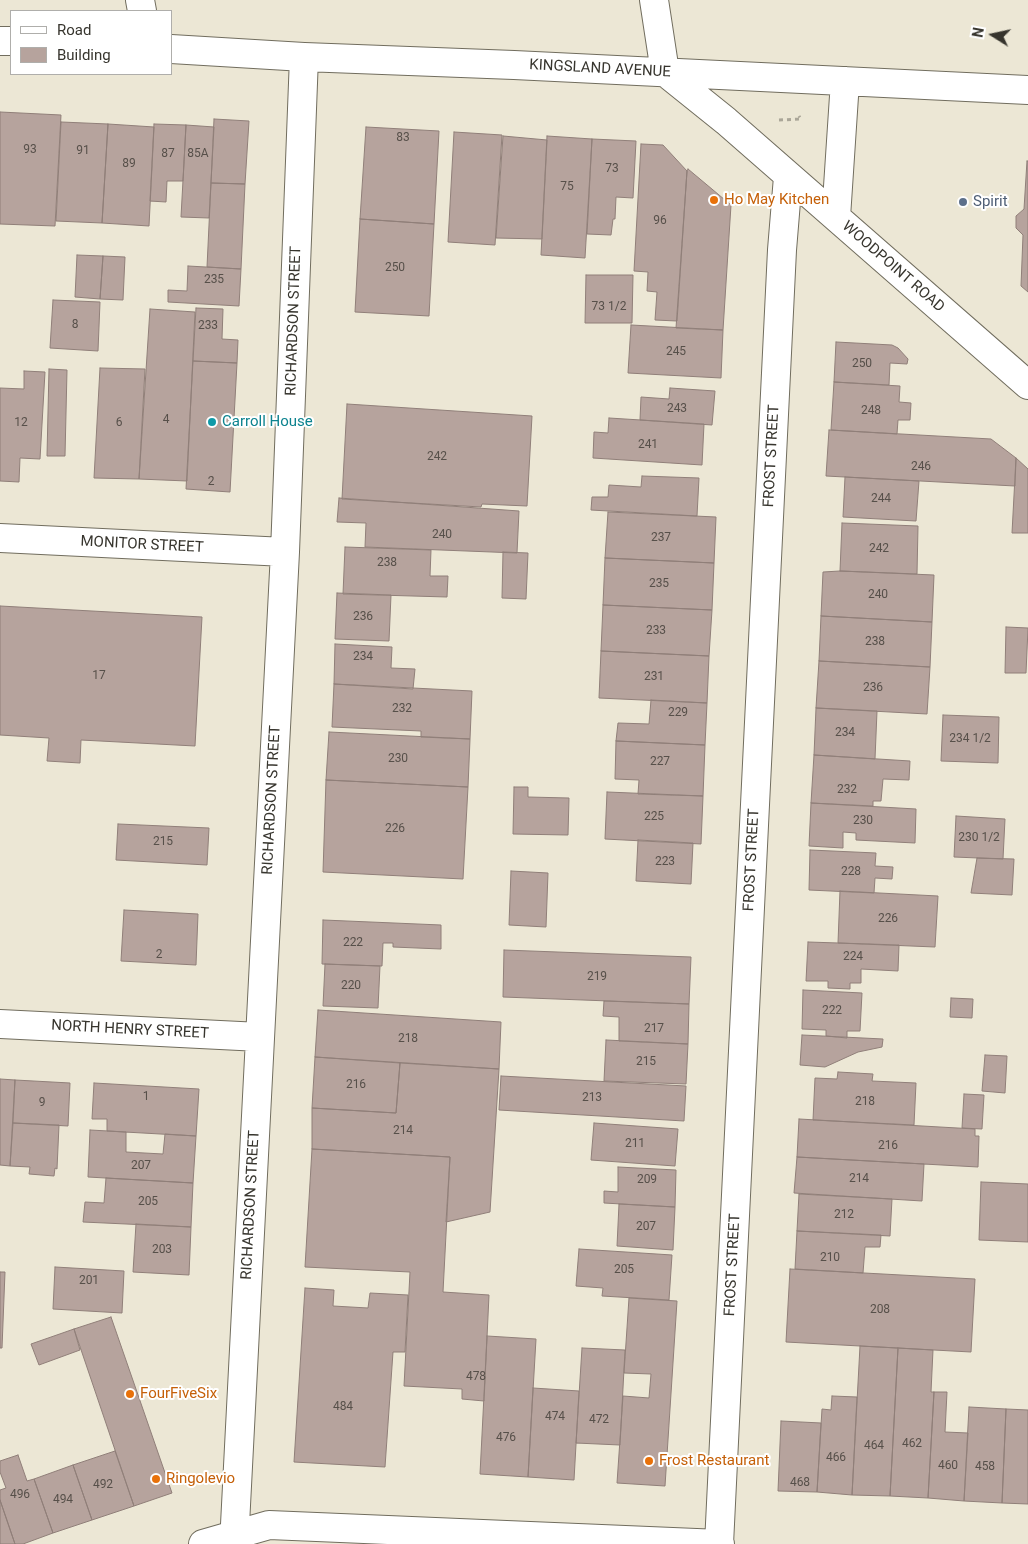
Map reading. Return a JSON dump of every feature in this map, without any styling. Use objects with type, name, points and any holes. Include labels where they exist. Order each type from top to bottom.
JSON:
[{"type":"street","points":[[654,0],[666,72]]},
{"type":"street","name":"KINGSLAND AVENUE","points":[[172,49],[1028,90]]},
{"type":"street","name":"RICHARDSON STREET","points":[[234,1540],[285,552],[304,56]]},
{"type":"street","name":"WOODPOINT ROAD","points":[[666,72],[726,121],[1028,385]]},
{"type":"street","points":[[836,217],[845,81]]},
{"type":"street","name":"FROST STREET","points":[[720,1544],[781,260],[788,177]]},
{"type":"street","name":"MONITOR STREET","points":[[0,538],[285,552]]},
{"type":"street","name":"NORTH HENRY STREET","points":[[0,1024],[260,1037]]},
{"type":"street","points":[[202,1544],[234,1540],[269,1525],[720,1544]]},
{"type":"path","points":[[777,120],[801,119],[797,113]]},
{"type":"building","points":[[0,112],[61,115],[55,226],[0,224]]},
{"type":"building","points":[[214,119],[249,121],[245,184],[211,183]]},
{"type":"building","points":[[61,122],[108,124],[102,223],[56,221]]},
{"type":"building","points":[[108,124],[154,127],[149,226],[102,223]]},
{"type":"building","points":[[154,124],[186,125],[183,181],[167,181],[166,202],[150,201]]},
{"type":"building","points":[[186,125],[214,127],[209,218],[181,217]]},
{"type":"building","points":[[366,127],[439,131],[434,224],[360,219]]},
{"type":"building","points":[[454,132],[502,135],[495,245],[448,242]]},
{"type":"building","points":[[503,136],[547,140],[542,239],[496,238]]},
{"type":"building","points":[[547,136],[592,139],[585,258],[541,255]]},
{"type":"building","points":[[592,139],[636,141],[633,198],[616,197],[615,219],[613,219],[611,235],[587,234]]},
{"type":"building","points":[[641,144],[663,145],[687,171],[677,321],[655,320],[657,292],[647,291],[648,272],[634,271]]},
{"type":"building","points":[[1027,161],[1028,292],[1021,286],[1023,235],[1016,228],[1016,216],[1024,209]]},
{"type":"building","points":[[688,169],[731,205],[723,330],[676,328]]},
{"type":"building","points":[[211,183],[245,184],[241,269],[207,267]]},
{"type":"building","points":[[360,219],[434,224],[429,316],[355,312]]},
{"type":"building","points":[[77,255],[103,256],[100,299],[75,297]]},
{"type":"building","points":[[103,256],[125,257],[123,300],[100,299]]},
{"type":"building","points":[[188,266],[241,269],[239,306],[168,302],[168,290],[187,291]]},
{"type":"building","points":[[586,275],[633,275],[632,323],[585,323]]},
{"type":"building","points":[[53,300],[100,302],[98,351],[50,348]]},
{"type":"building","points":[[196,308],[223,309],[222,339],[238,340],[237,363],[193,361]]},
{"type":"building","points":[[150,309],[195,312],[187,481],[139,479]]},
{"type":"building","points":[[631,325],[723,330],[721,378],[628,373]]},
{"type":"building","points":[[836,342],[892,345],[898,348],[908,359],[907,364],[890,363],[889,385],[834,382]]},
{"type":"building","name":"Carroll House","points":[[193,361],[237,363],[230,492],[186,489]]},
{"type":"building","points":[[100,368],[145,369],[139,479],[94,478]]},
{"type":"building","points":[[49,369],[67,370],[65,456],[47,456]]},
{"type":"building","points":[[24,371],[45,372],[40,459],[20,458],[19,482],[0,481],[0,388],[24,389]]},
{"type":"building","points":[[834,382],[900,386],[899,402],[911,403],[910,420],[898,420],[897,434],[831,430]]},
{"type":"building","points":[[670,388],[715,391],[712,425],[640,420],[641,397],[669,399]]},
{"type":"building","points":[[347,404],[532,416],[527,506],[482,504],[481,507],[342,499]]},
{"type":"building","points":[[609,418],[704,424],[702,465],[593,458],[594,432],[608,433]]},
{"type":"building","points":[[829,430],[991,439],[1016,458],[1015,486],[826,476]]},
{"type":"building","points":[[1016,458],[1028,469],[1028,533],[1012,533]]},
{"type":"building","points":[[642,476],[699,478],[697,516],[591,510],[592,497],[608,497],[609,485],[641,487]]},
{"type":"building","points":[[845,477],[919,481],[916,521],[843,517]]},
{"type":"building","points":[[339,498],[519,511],[517,553],[365,547],[366,523],[337,522]]},
{"type":"building","points":[[608,512],[716,517],[714,563],[605,558]]},
{"type":"building","points":[[842,523],[918,526],[917,574],[840,571]]},
{"type":"building","points":[[345,547],[431,550],[430,576],[448,576],[447,597],[343,594]]},
{"type":"building","points":[[503,552],[528,553],[526,599],[502,598]]},
{"type":"building","points":[[605,558],[714,563],[712,610],[603,605]]},
{"type":"building","points":[[823,572],[934,575],[932,622],[821,616]]},
{"type":"building","points":[[337,593],[391,595],[389,641],[335,639]]},
{"type":"building","points":[[603,605],[712,610],[709,656],[601,651]]},
{"type":"building","points":[[0,606],[202,617],[195,746],[81,740],[80,763],[47,761],[49,738],[0,735]]},
{"type":"building","points":[[821,616],[932,622],[930,667],[819,661]]},
{"type":"building","points":[[1006,627],[1028,628],[1026,673],[1005,673]]},
{"type":"building","points":[[335,644],[392,647],[391,668],[415,669],[413,689],[334,684]]},
{"type":"building","points":[[601,651],[709,656],[707,703],[599,698]]},
{"type":"building","points":[[819,661],[930,667],[927,714],[816,708]]},
{"type":"building","points":[[334,684],[472,691],[470,739],[421,737],[421,731],[332,727]]},
{"type":"building","points":[[651,700],[707,703],[705,745],[616,741],[618,723],[649,724]]},
{"type":"building","points":[[816,708],[877,711],[875,759],[814,755]]},
{"type":"building","points":[[943,715],[999,717],[998,763],[941,761]]},
{"type":"building","points":[[329,732],[470,739],[468,787],[326,780]]},
{"type":"building","points":[[616,741],[705,745],[703,796],[638,794],[639,780],[615,779]]},
{"type":"building","points":[[814,755],[910,761],[909,780],[883,779],[881,801],[873,801],[873,806],[811,803]]},
{"type":"building","points":[[326,780],[468,787],[463,879],[323,872]]},
{"type":"building","points":[[514,787],[528,787],[528,797],[569,798],[568,835],[513,834]]},
{"type":"building","points":[[607,792],[703,796],[701,844],[605,839]]},
{"type":"building","points":[[811,803],[916,809],[915,843],[856,840],[856,833],[843,832],[843,848],[809,846]]},
{"type":"building","points":[[956,816],[1005,819],[1003,859],[954,857]]},
{"type":"building","points":[[118,824],[209,828],[207,865],[116,860]]},
{"type":"building","points":[[638,840],[693,843],[691,884],[636,881]]},
{"type":"building","points":[[810,850],[876,853],[875,866],[893,867],[892,879],[875,878],[874,893],[809,890]]},
{"type":"building","points":[[977,858],[1014,859],[1012,895],[971,893]]},
{"type":"building","points":[[511,871],[548,873],[546,927],[509,925]]},
{"type":"building","points":[[840,891],[938,896],[935,947],[838,943]]},
{"type":"building","points":[[124,910],[198,914],[196,965],[121,961]]},
{"type":"building","points":[[323,920],[441,925],[441,949],[393,947],[393,943],[383,943],[382,966],[322,964]]},
{"type":"building","points":[[808,942],[899,945],[898,971],[861,969],[861,983],[850,983],[850,989],[828,988],[828,981],[806,981]]},
{"type":"building","points":[[504,950],[691,957],[689,1004],[503,997]]},
{"type":"building","points":[[325,964],[380,966],[378,1008],[323,1006]]},
{"type":"building","points":[[803,990],[862,993],[860,1031],[847,1031],[847,1038],[826,1036],[826,1030],[802,1029]]},
{"type":"building","points":[[951,998],[973,999],[972,1018],[950,1017]]},
{"type":"building","points":[[604,1001],[689,1004],[688,1044],[619,1041],[619,1017],[603,1016]]},
{"type":"building","points":[[318,1010],[501,1022],[499,1069],[315,1057]]},
{"type":"building","points":[[802,1035],[883,1039],[882,1047],[858,1052],[825,1067],[800,1065]]},
{"type":"building","points":[[606,1040],[688,1044],[686,1084],[604,1081]]},
{"type":"building","points":[[985,1055],[1007,1056],[1005,1093],[982,1091]]},
{"type":"building","points":[[315,1057],[400,1063],[396,1113],[312,1108]]},
{"type":"building","points":[[400,1063],[499,1069],[490,1212],[446,1222],[450,1157],[312,1149],[312,1108],[396,1113]]},
{"type":"building","points":[[838,1072],[873,1074],[872,1081],[916,1083],[914,1125],[813,1120],[815,1078],[837,1079]]},
{"type":"building","points":[[501,1076],[686,1086],[684,1121],[499,1110]]},
{"type":"building","points":[[0,1079],[15,1080],[10,1166],[0,1165]]},
{"type":"building","points":[[15,1080],[70,1083],[68,1126],[13,1123]]},
{"type":"building","points":[[94,1083],[199,1089],[196,1136],[107,1131],[107,1119],[92,1119]]},
{"type":"building","points":[[964,1094],[984,1095],[982,1129],[962,1128]]},
{"type":"building","points":[[799,1119],[975,1129],[975,1136],[979,1136],[978,1167],[797,1157]]},
{"type":"building","points":[[13,1123],[59,1125],[57,1169],[55,1168],[54,1176],[29,1174],[30,1167],[10,1166]]},
{"type":"building","points":[[594,1123],[678,1129],[675,1166],[591,1160]]},
{"type":"building","points":[[90,1130],[126,1132],[126,1152],[163,1154],[165,1134],[196,1136],[193,1183],[88,1177]]},
{"type":"building","points":[[312,1149],[450,1157],[443,1292],[489,1295],[484,1401],[462,1399],[462,1389],[404,1386],[410,1272],[305,1267]]},
{"type":"building","points":[[797,1157],[924,1164],[922,1201],[794,1193]]},
{"type":"building","points":[[618,1167],[676,1170],[675,1207],[604,1203],[604,1191],[618,1192]]},
{"type":"building","points":[[106,1178],[193,1183],[191,1227],[83,1222],[85,1202],[104,1203]]},
{"type":"building","points":[[981,1182],[1028,1184],[1028,1242],[979,1240]]},
{"type":"building","points":[[799,1194],[892,1199],[890,1236],[797,1231]]},
{"type":"building","points":[[619,1204],[675,1207],[673,1250],[617,1246]]},
{"type":"building","points":[[136,1224],[191,1227],[189,1275],[133,1272]]},
{"type":"building","points":[[797,1231],[881,1235],[880,1247],[865,1247],[863,1273],[795,1269]]},
{"type":"building","points":[[579,1249],[672,1255],[669,1300],[602,1296],[603,1288],[576,1286]]},
{"type":"building","points":[[55,1267],[124,1271],[122,1313],[53,1309]]},
{"type":"building","points":[[790,1269],[975,1279],[971,1352],[786,1342]]},
{"type":"building","points":[[0,1272],[5,1272],[2,1348],[0,1348]]},
{"type":"building","points":[[305,1288],[334,1290],[333,1306],[368,1308],[370,1293],[408,1295],[405,1352],[393,1352],[385,1467],[294,1462]]},
{"type":"building","points":[[629,1298],[677,1301],[665,1486],[617,1483],[623,1396],[649,1398],[651,1374],[624,1373]]},
{"type":"building","points":[[111,1317],[172,1493],[134,1506],[74,1329]]},
{"type":"building","points":[[74,1329],[80,1350],[39,1365],[31,1344]]},
{"type":"building","points":[[487,1336],[536,1339],[528,1477],[480,1474]]},
{"type":"building","points":[[860,1346],[898,1348],[890,1496],[852,1495]]},
{"type":"building","points":[[582,1348],[625,1350],[620,1445],[576,1443]]},
{"type":"building","points":[[898,1348],[933,1350],[931,1392],[934,1392],[928,1498],[890,1496]]},
{"type":"building","points":[[533,1388],[579,1391],[574,1480],[528,1477]]},
{"type":"building","points":[[934,1392],[947,1392],[945,1432],[968,1433],[964,1501],[928,1498]]},
{"type":"building","points":[[832,1396],[857,1397],[852,1495],[817,1492],[822,1409],[831,1410]]},
{"type":"building","points":[[969,1407],[1006,1409],[1002,1503],[964,1501]]},
{"type":"building","points":[[1006,1409],[1028,1410],[1028,1504],[1002,1503]]},
{"type":"building","points":[[781,1421],[821,1423],[817,1492],[778,1491]]},
{"type":"building","points":[[115,1451],[134,1506],[92,1520],[73,1465]]},
{"type":"building","points":[[18,1455],[27,1481],[34,1479],[53,1533],[23,1544],[15,1544],[0,1500],[0,1490],[6,1488],[0,1472],[0,1461]]},
{"type":"building","points":[[73,1465],[92,1520],[53,1533],[34,1479]]},
{"type":"building","points":[[0,1500],[15,1544],[0,1544]]},
{"type":"place","name":"Ho May Kitchen","points":[[714,200]]},
{"type":"place","name":"Spirit","points":[[963,202]]},
{"type":"place","name":"Carroll House","points":[[212,422]]},
{"type":"place","name":"FourFiveSix","points":[[130,1394]]},
{"type":"place","name":"Frost Restaurant","points":[[649,1461]]},
{"type":"place","name":"Ringolevio","points":[[156,1479]]}]
